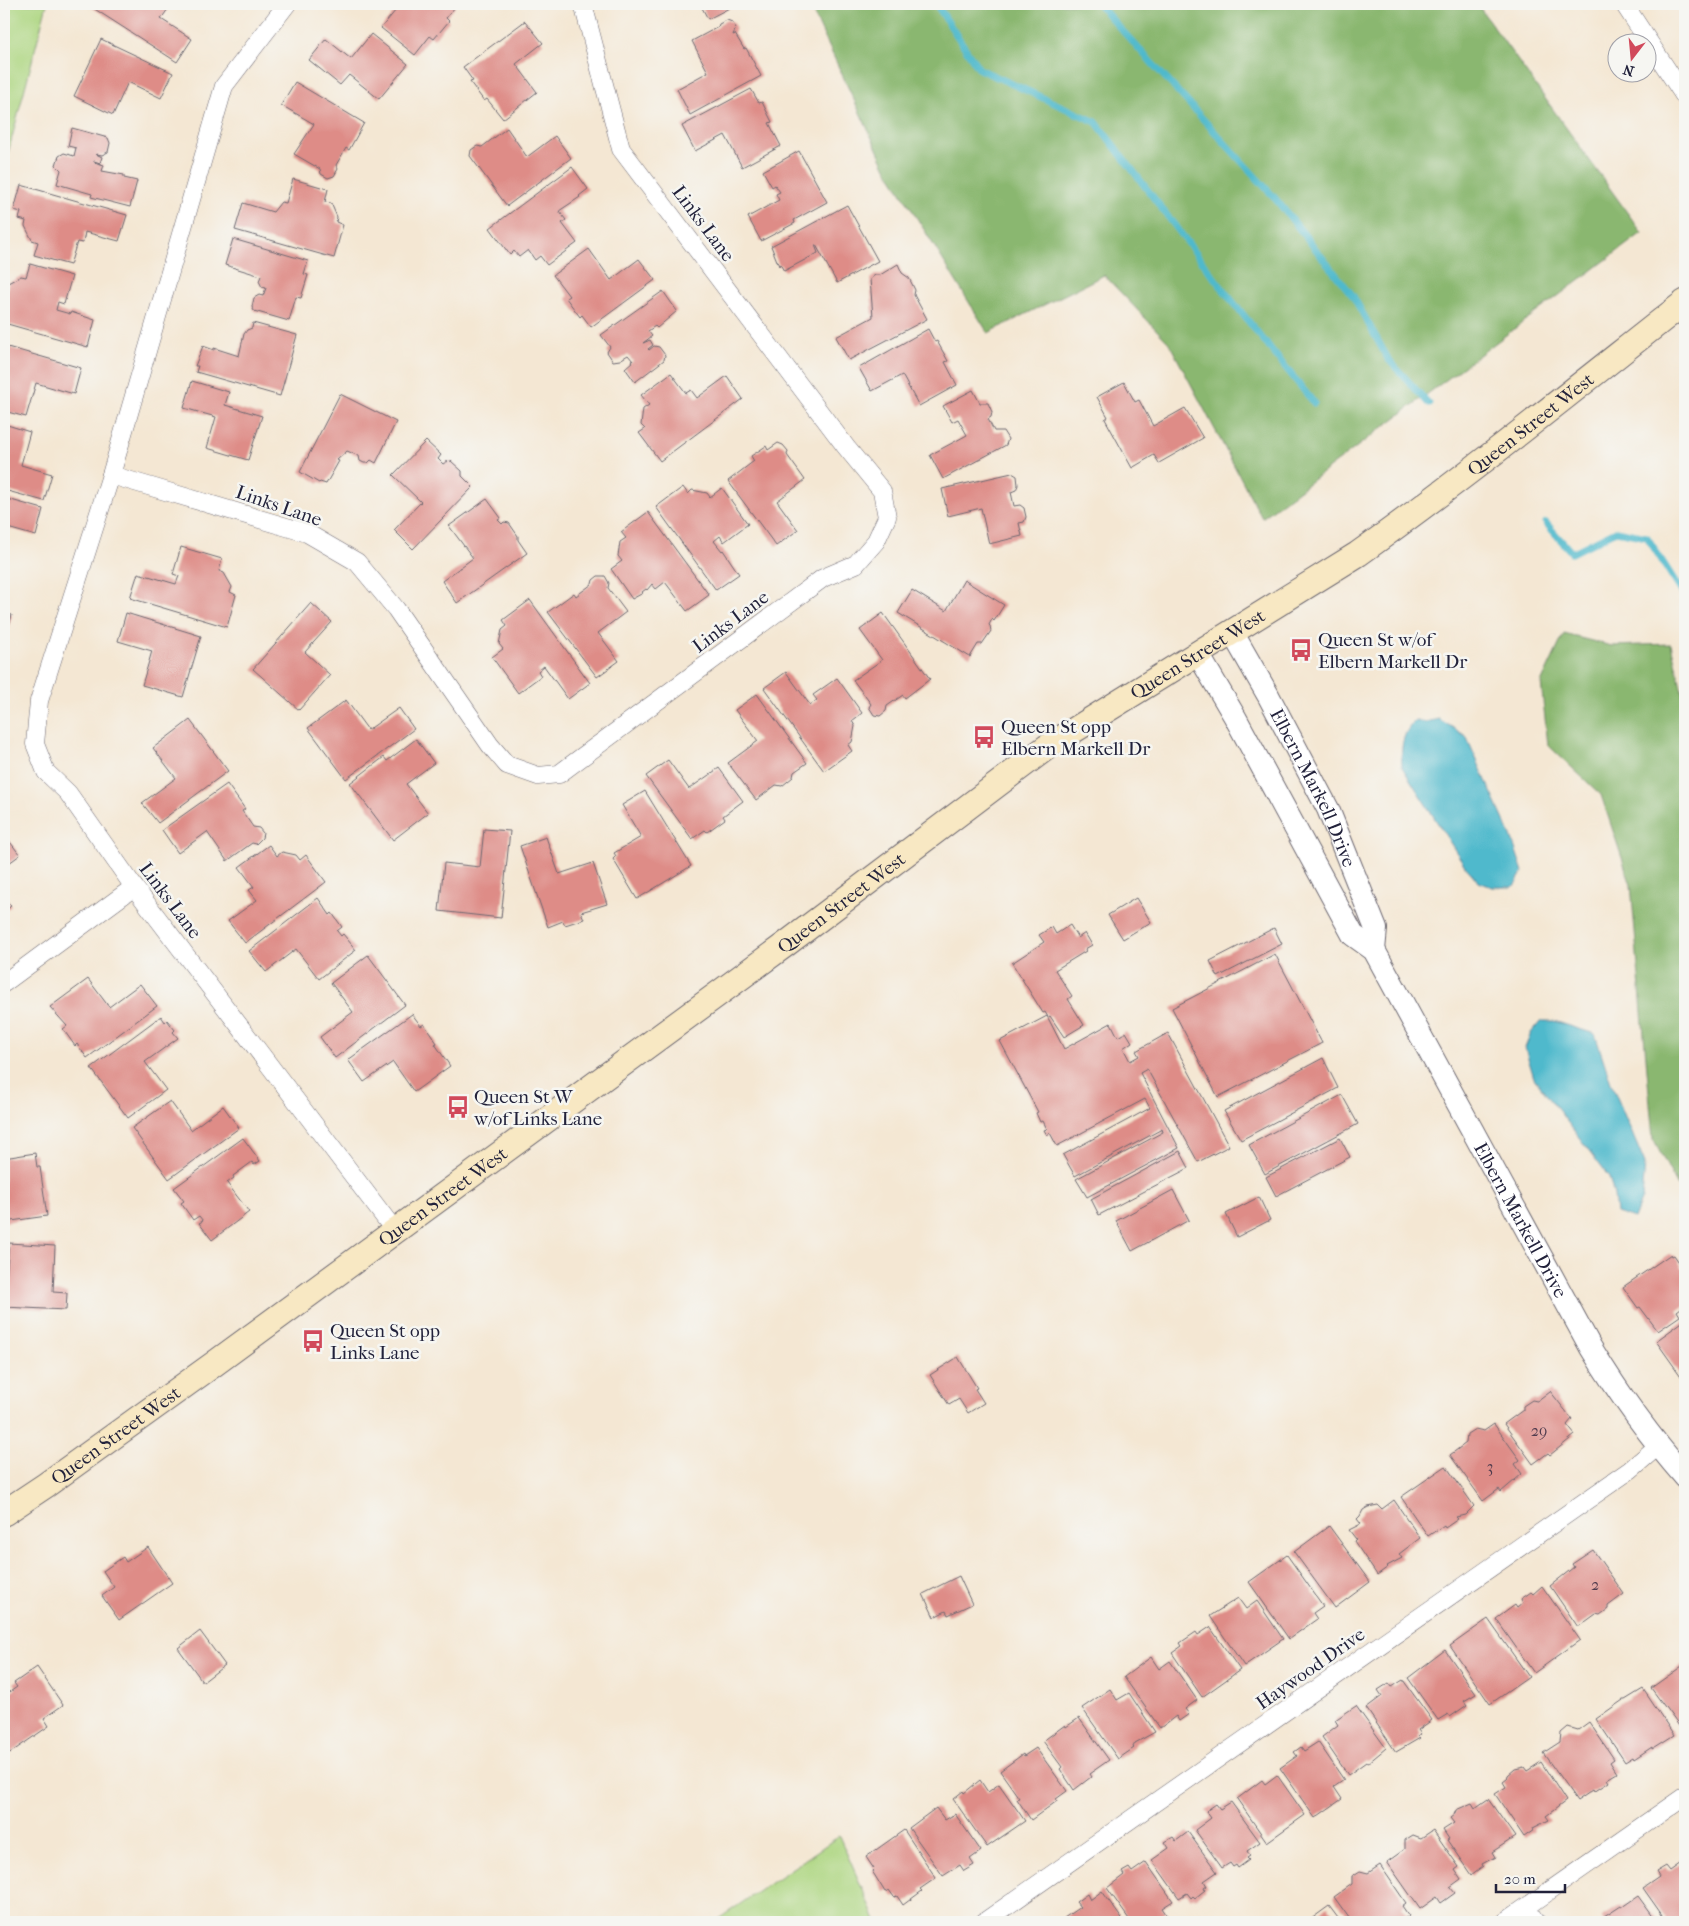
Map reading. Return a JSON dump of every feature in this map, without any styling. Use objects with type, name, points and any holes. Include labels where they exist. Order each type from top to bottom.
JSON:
[{"type":"main road","name":"Queen Street West","points":[[4,1513],[214,1364],[763,961],[1047,747],[1358,554],[1400,524],[1462,478],[1685,302]]},
{"type":"street","name":"Links Lane","points":[[287,4],[224,86],[111,475],[39,701],[35,744],[46,772],[68,794],[134,887],[394,1231]]},
{"type":"street","name":"Links Lane","points":[[111,475],[307,533],[358,562],[396,609],[490,745],[507,765],[538,776],[559,774],[823,578],[856,564],[876,541],[887,517],[882,491],[840,439],[621,148],[583,4]]},
{"type":"street","points":[[1624,4],[1685,97]]},
{"type":"street","name":"Elbern Markell Drive","points":[[1232,632],[1268,694],[1328,809],[1376,929],[1374,950]]},
{"type":"street","name":"Elbern Markell Drive","points":[[1198,654],[1235,717],[1353,935],[1374,950],[1590,1348],[1613,1384],[1658,1446],[1685,1477]]},
{"type":"street","points":[[4,983],[134,887]]},
{"type":"street","name":"Haywood Drive","points":[[984,1922],[1630,1470],[1658,1446]]},
{"type":"street","points":[[1505,1922],[1685,1796]]},
{"type":"street","points":[[1526,1908],[1536,1922]]},
{"type":"green space","points":[[4,4],[47,4],[4,168]]},
{"type":"green space","points":[[809,4],[1477,4],[1642,233],[1262,518],[1169,343],[1104,275],[988,333],[886,168]]},
{"type":"green space","points":[[1564,634],[1612,646],[1671,644],[1685,703],[1685,1200],[1653,1139],[1631,885],[1601,795],[1548,745],[1541,683]]},
{"type":"green space","points":[[839,1836],[877,1922],[714,1922]]},
{"type":"water","points":[[1439,719],[1466,736],[1511,836],[1523,872],[1513,887],[1492,887],[1479,882],[1465,866],[1402,767],[1403,742],[1410,726],[1415,721],[1425,722]]},
{"type":"water","points":[[1541,1021],[1554,1021],[1595,1034],[1611,1083],[1645,1164],[1642,1198],[1634,1219],[1616,1213],[1609,1177],[1534,1078],[1525,1048],[1531,1033]]},
{"type":"building","points":[[92,4],[165,4],[163,6],[168,9],[161,19],[192,39],[177,62],[90,6]]},
{"type":"building","points":[[401,4],[452,4],[455,7],[446,18],[449,21],[434,39],[430,36],[415,55],[381,28]]},
{"type":"building","points":[[700,4],[737,4],[708,19]]},
{"type":"building","points":[[727,20],[732,22],[736,28],[733,35],[735,34],[744,49],[746,48],[761,76],[690,115],[677,89],[708,72],[692,41]]},
{"type":"building","points":[[525,21],[543,43],[516,64],[537,92],[503,119],[487,99],[484,101],[470,82],[473,81],[463,67]]},
{"type":"building","points":[[371,34],[408,64],[379,99],[349,75],[340,85],[309,60],[326,39],[351,59]]},
{"type":"building","points":[[101,39],[173,73],[161,98],[128,82],[113,115],[74,96]]},
{"type":"building","points":[[295,82],[364,123],[349,150],[346,148],[336,165],[338,169],[334,176],[328,178],[321,174],[320,169],[294,154],[314,124],[281,105]]},
{"type":"building","points":[[751,89],[759,103],[762,102],[772,122],[769,123],[781,146],[742,167],[725,135],[695,151],[682,126]]},
{"type":"building","points":[[72,128],[108,138],[110,143],[108,152],[102,155],[96,154],[102,157],[100,163],[94,162],[104,165],[102,171],[124,175],[124,178],[137,181],[130,207],[91,197],[92,194],[57,184],[61,170],[56,165],[59,156],[64,153],[74,156],[76,148],[68,146]]},
{"type":"building","points":[[507,128],[527,157],[555,136],[571,158],[507,206],[470,156],[471,150],[477,146],[482,147]]},
{"type":"building","points":[[799,151],[827,202],[794,220],[795,223],[761,241],[748,217],[779,200],[776,194],[780,192],[775,185],[772,187],[763,171]]},
{"type":"building","points":[[572,167],[588,189],[580,197],[559,211],[566,220],[562,223],[577,243],[547,265],[540,256],[535,260],[528,250],[519,257],[514,251],[510,255],[490,228]]},
{"type":"building","points":[[293,179],[328,189],[325,202],[331,203],[337,217],[336,222],[343,225],[334,258],[235,230],[243,203],[273,212],[281,202],[286,203]]},
{"type":"building","points":[[21,185],[127,215],[119,241],[85,232],[83,243],[77,242],[70,265],[34,255],[38,242],[32,240],[25,226],[26,221],[19,219],[21,212],[14,210]]},
{"type":"building","points":[[847,205],[878,261],[837,283],[816,245],[818,253],[784,271],[780,264],[779,266],[771,246]]},
{"type":"building","points":[[233,239],[308,261],[304,274],[308,275],[301,298],[296,297],[289,321],[254,311],[252,307],[254,298],[259,295],[263,296],[266,288],[262,287],[259,281],[261,276],[225,265]]},
{"type":"building","points":[[589,249],[611,280],[639,259],[655,280],[591,327],[582,315],[580,317],[566,298],[569,296],[553,275]]},
{"type":"building","points":[[30,264],[72,276],[64,304],[58,302],[56,310],[70,314],[71,312],[95,320],[88,347],[4,323],[4,288],[7,289],[8,283],[21,276],[26,277]]},
{"type":"building","points":[[898,264],[902,273],[909,278],[915,290],[914,295],[927,319],[849,360],[836,337],[873,317],[870,279]]},
{"type":"building","points":[[663,291],[677,311],[657,328],[655,326],[648,331],[652,336],[643,343],[650,340],[653,345],[649,350],[654,346],[659,347],[665,355],[664,360],[635,382],[625,368],[633,361],[628,355],[620,360],[613,361],[607,352],[610,347],[601,335]]},
{"type":"building","points":[[253,323],[297,335],[280,396],[196,372],[198,366],[195,366],[203,346],[239,356],[244,334],[252,328]]},
{"type":"building","points":[[928,329],[948,361],[945,362],[957,385],[919,406],[902,375],[872,391],[859,368]]},
{"type":"building","points":[[4,346],[81,368],[74,394],[36,383],[26,417],[4,411]]},
{"type":"building","points":[[671,373],[686,393],[691,390],[697,398],[727,376],[743,399],[660,461],[639,433],[645,429],[641,425],[643,409],[649,405],[641,395]]},
{"type":"building","points":[[192,381],[229,392],[225,405],[262,416],[248,460],[207,448],[216,417],[184,408]]},
{"type":"building","points":[[1124,382],[1135,402],[1139,400],[1153,426],[1185,408],[1203,438],[1159,463],[1154,455],[1132,468],[1105,419],[1108,417],[1097,397]]},
{"type":"building","points":[[973,390],[980,403],[988,403],[992,412],[991,417],[988,419],[994,431],[1003,431],[1008,439],[1006,445],[943,479],[930,455],[967,435],[958,419],[952,422],[943,406]]},
{"type":"building","points":[[340,394],[396,422],[376,463],[371,460],[368,463],[364,463],[360,461],[359,456],[347,451],[337,460],[339,461],[326,484],[319,483],[300,472]]},
{"type":"building","points":[[4,424],[30,432],[21,465],[52,474],[44,501],[4,490]]},
{"type":"building","points":[[426,441],[441,455],[438,459],[443,464],[451,461],[462,471],[462,476],[473,487],[413,549],[394,530],[421,502],[393,475]]},
{"type":"building","points":[[778,443],[783,445],[788,451],[787,455],[805,480],[777,501],[798,530],[776,546],[728,481],[754,461],[751,456],[766,446],[768,450]]},
{"type":"building","points":[[1012,473],[1017,476],[1018,485],[1016,490],[1011,492],[1014,506],[1020,505],[1024,508],[1026,517],[1024,522],[1019,523],[1022,536],[989,544],[981,508],[948,516],[942,489]]},
{"type":"building","points":[[683,487],[688,494],[692,490],[707,493],[710,497],[722,488],[748,524],[724,542],[720,536],[714,541],[723,550],[739,574],[716,590],[656,507]]},
{"type":"building","points":[[4,498],[43,509],[36,536],[4,527]]},
{"type":"building","points":[[487,499],[501,518],[498,520],[502,524],[504,522],[509,523],[527,553],[457,603],[442,581],[473,558],[449,526]]},
{"type":"building","points":[[648,512],[709,595],[687,611],[665,582],[656,589],[652,584],[643,593],[632,599],[611,569],[622,561],[618,556],[620,542],[626,538],[621,532]]},
{"type":"building","points":[[181,547],[222,559],[219,571],[224,573],[232,587],[230,592],[236,595],[227,627],[130,598],[138,573],[176,584],[179,576],[173,574]]},
{"type":"building","points":[[598,576],[605,576],[609,583],[608,588],[626,612],[598,633],[619,661],[597,677],[548,612],[574,593],[576,596],[592,584],[593,580]]},
{"type":"building","points":[[964,580],[1004,605],[994,621],[992,619],[989,625],[991,631],[982,644],[978,644],[970,657],[898,613],[912,590],[946,611]]},
{"type":"building","points":[[530,600],[590,683],[568,699],[544,666],[538,671],[541,676],[518,693],[492,657],[503,649],[499,644],[502,630],[507,626],[503,620]]},
{"type":"building","points":[[311,603],[332,622],[305,652],[330,675],[299,710],[253,669]]},
{"type":"building","points":[[4,613],[12,615],[4,642]]},
{"type":"building","points":[[126,613],[201,636],[183,697],[142,685],[152,651],[118,641]]},
{"type":"building","points":[[883,613],[930,679],[905,698],[903,695],[887,706],[886,711],[880,716],[874,715],[869,707],[871,704],[853,680],[882,660],[860,630]]},
{"type":"building","points":[[786,672],[810,705],[817,700],[813,695],[837,678],[862,713],[852,721],[855,726],[852,742],[848,745],[852,751],[824,771],[764,688]]},
{"type":"building","points":[[757,694],[807,763],[794,772],[793,777],[782,786],[776,785],[756,800],[728,763],[758,741],[735,710]]},
{"type":"building","points":[[346,700],[368,730],[399,708],[414,729],[346,779],[308,728]]},
{"type":"building","points":[[190,720],[228,771],[158,823],[142,803],[176,778],[153,748]]},
{"type":"building","points":[[416,739],[434,763],[406,784],[428,813],[393,840],[350,783],[384,757],[387,761]]},
{"type":"building","points":[[668,760],[689,789],[719,768],[743,801],[723,816],[725,819],[707,832],[705,830],[692,839],[646,776]]},
{"type":"building","points":[[227,784],[245,809],[242,811],[253,827],[259,828],[263,833],[262,838],[256,844],[252,843],[227,861],[207,832],[178,853],[162,830]]},
{"type":"building","points":[[645,791],[691,866],[637,899],[613,859],[616,856],[614,853],[641,837],[622,805]]},
{"type":"building","points":[[484,829],[510,831],[501,918],[439,911],[444,863],[480,867]]},
{"type":"building","points":[[4,834],[20,855],[5,866],[4,865]]},
{"type":"building","points":[[546,837],[559,874],[593,863],[607,904],[581,912],[584,919],[565,925],[563,921],[548,927],[520,846]]},
{"type":"building","points":[[269,845],[277,856],[282,852],[296,855],[300,860],[306,855],[326,882],[245,943],[228,921],[257,900],[249,890],[254,887],[239,867]]},
{"type":"building","points":[[4,897],[11,906],[4,912]]},
{"type":"building","points":[[318,898],[330,915],[332,913],[342,927],[337,931],[341,936],[343,934],[356,950],[319,979],[296,949],[266,972],[249,951]]},
{"type":"building","points":[[1136,898],[1151,922],[1123,939],[1108,915]]},
{"type":"building","points":[[1070,925],[1078,938],[1085,933],[1092,945],[1085,949],[1086,951],[1055,970],[1072,996],[1068,999],[1084,1025],[1064,1037],[1050,1016],[1048,1017],[1045,1012],[1043,1013],[1012,963],[1044,942],[1039,935],[1052,927],[1056,934]]},
{"type":"building","points":[[1274,928],[1282,944],[1218,977],[1210,961]]},
{"type":"building","points":[[1275,954],[1322,1043],[1218,1097],[1172,1008]]},
{"type":"building","points":[[368,955],[405,1005],[335,1058],[320,1037],[353,1012],[331,983]]},
{"type":"building","points":[[88,979],[109,1007],[140,984],[157,1006],[87,1058],[77,1044],[75,1046],[63,1029],[67,1026],[50,1007]]},
{"type":"building","points":[[412,1014],[421,1026],[424,1024],[450,1066],[414,1092],[393,1062],[364,1082],[348,1060]]},
{"type":"building","points":[[161,1016],[175,1030],[173,1032],[178,1038],[145,1062],[166,1090],[128,1118],[91,1068]]},
{"type":"building","points":[[1047,1016],[1064,1049],[1111,1023],[1118,1037],[1126,1032],[1132,1042],[1123,1048],[1130,1061],[1139,1056],[1136,1051],[1168,1033],[1229,1146],[1198,1162],[1147,1069],[1140,1073],[1179,1148],[1087,1197],[1076,1179],[1163,1132],[1162,1129],[1075,1176],[1063,1155],[1150,1108],[1145,1099],[1057,1146],[1050,1133],[1047,1135],[1044,1130],[1047,1129],[1043,1121],[1040,1122],[1036,1113],[1038,1112],[1000,1041]]},
{"type":"building","points":[[1323,1058],[1338,1088],[1241,1140],[1224,1111]]},
{"type":"building","points":[[1342,1095],[1358,1124],[1265,1174],[1249,1145]]},
{"type":"building","points":[[170,1101],[191,1130],[223,1106],[239,1128],[169,1179],[132,1128]]},
{"type":"building","points":[[243,1138],[260,1161],[254,1165],[252,1162],[233,1176],[234,1178],[227,1183],[249,1212],[212,1240],[199,1223],[203,1221],[199,1216],[193,1220],[181,1203],[184,1201],[174,1188]]},
{"type":"building","points":[[1340,1138],[1350,1157],[1276,1196],[1266,1177]]},
{"type":"building","points":[[1180,1151],[1189,1168],[1099,1215],[1091,1199]]},
{"type":"building","points":[[35,1153],[37,1167],[40,1167],[47,1216],[4,1222],[4,1158]]},
{"type":"building","points":[[1173,1190],[1189,1220],[1132,1251],[1116,1221]]},
{"type":"building","points":[[1259,1197],[1270,1220],[1237,1237],[1226,1214]]},
{"type":"building","points":[[9,1243],[55,1246],[53,1292],[67,1293],[66,1310],[4,1307],[4,1281],[6,1281]]},
{"type":"building","points":[[1671,1254],[1672,1256],[1674,1255],[1683,1268],[1685,1266],[1685,1305],[1677,1311],[1680,1316],[1658,1331],[1623,1287]]},
{"type":"building","points":[[1685,1320],[1685,1377],[1683,1379],[1656,1341]]},
{"type":"building","points":[[958,1357],[984,1403],[968,1413],[959,1399],[949,1405],[930,1375]]},
{"type":"building","points":[[1550,1391],[1572,1419],[1567,1425],[1575,1435],[1550,1455],[1548,1453],[1533,1464],[1504,1424],[1523,1410],[1523,1406],[1532,1400],[1537,1401]]},
{"type":"building","points":[[1494,1424],[1520,1460],[1515,1464],[1522,1474],[1501,1492],[1499,1489],[1483,1501],[1450,1455],[1466,1443],[1467,1434],[1475,1429],[1484,1431]]},
{"type":"building","points":[[1446,1466],[1474,1506],[1465,1515],[1456,1517],[1458,1519],[1445,1528],[1444,1525],[1428,1536],[1401,1497]]},
{"type":"building","points":[[1394,1500],[1420,1538],[1399,1554],[1402,1558],[1387,1566],[1377,1575],[1354,1541],[1356,1539],[1349,1530],[1361,1524],[1357,1519],[1363,1510],[1378,1505],[1382,1509]]},
{"type":"building","points":[[1329,1526],[1370,1582],[1335,1608],[1294,1552]]},
{"type":"building","points":[[148,1547],[172,1583],[119,1620],[102,1596],[114,1587],[103,1571],[123,1557],[126,1562]]},
{"type":"building","points":[[1593,1550],[1624,1594],[1608,1606],[1608,1609],[1600,1615],[1596,1614],[1578,1627],[1550,1586],[1574,1567],[1572,1564]]},
{"type":"building","points":[[1287,1555],[1323,1606],[1313,1613],[1317,1619],[1289,1639],[1249,1582]]},
{"type":"building","points":[[959,1576],[972,1604],[948,1615],[946,1611],[934,1617],[923,1594]]},
{"type":"building","points":[[1542,1586],[1580,1640],[1534,1673],[1496,1619],[1515,1605],[1517,1608],[1523,1603],[1521,1599],[1531,1592],[1533,1594]]},
{"type":"building","points":[[1238,1598],[1246,1609],[1257,1601],[1283,1639],[1244,1666],[1210,1616]]},
{"type":"building","points":[[1488,1619],[1529,1677],[1490,1704],[1450,1646]]},
{"type":"building","points":[[1210,1627],[1240,1670],[1202,1697],[1172,1653],[1182,1646],[1180,1643],[1196,1632],[1198,1635]]},
{"type":"building","points":[[200,1631],[225,1665],[203,1682],[178,1648]]},
{"type":"building","points":[[1445,1650],[1476,1694],[1464,1701],[1467,1705],[1450,1717],[1448,1714],[1438,1720],[1408,1678]]},
{"type":"building","points":[[1151,1657],[1159,1669],[1170,1661],[1197,1700],[1185,1709],[1189,1714],[1179,1721],[1176,1716],[1160,1728],[1124,1677]]},
{"type":"building","points":[[1685,1664],[1685,1722],[1679,1726],[1651,1688]]},
{"type":"building","points":[[37,1667],[63,1705],[44,1718],[49,1726],[10,1753],[4,1743],[4,1696],[17,1687],[14,1683]]},
{"type":"building","points":[[1403,1680],[1432,1720],[1418,1730],[1421,1734],[1418,1736],[1420,1738],[1396,1752],[1366,1708],[1382,1696],[1378,1690],[1389,1683],[1392,1687]]},
{"type":"building","points":[[1110,1689],[1117,1700],[1129,1693],[1155,1732],[1135,1743],[1134,1748],[1118,1759],[1082,1708]]},
{"type":"building","points":[[1643,1689],[1674,1735],[1634,1759],[1633,1757],[1625,1762],[1596,1719]]},
{"type":"building","points":[[1356,1706],[1386,1748],[1368,1763],[1366,1762],[1348,1775],[1322,1737],[1338,1725],[1335,1720]]},
{"type":"building","points":[[1079,1718],[1109,1760],[1089,1774],[1091,1777],[1074,1790],[1060,1769],[1062,1767],[1043,1741],[1065,1725],[1066,1727]]},
{"type":"building","points":[[1589,1722],[1614,1759],[1610,1762],[1617,1773],[1607,1779],[1609,1782],[1577,1801],[1543,1753],[1560,1742],[1561,1733],[1568,1727],[1578,1730]]},
{"type":"building","points":[[1318,1742],[1344,1780],[1334,1787],[1342,1799],[1315,1818],[1280,1768],[1297,1756],[1294,1752],[1301,1747],[1304,1751]]},
{"type":"building","points":[[1036,1748],[1067,1791],[1056,1799],[1057,1801],[1031,1820],[1017,1799],[1019,1798],[1000,1771],[1023,1754],[1024,1756]]},
{"type":"building","points":[[1541,1762],[1566,1801],[1546,1816],[1549,1820],[1533,1828],[1534,1830],[1524,1837],[1495,1794],[1506,1787],[1503,1782],[1515,1769],[1524,1767],[1527,1771]]},
{"type":"building","points":[[1277,1775],[1305,1815],[1267,1842],[1237,1799],[1262,1780],[1265,1784]]},
{"type":"building","points":[[980,1780],[988,1792],[999,1784],[1025,1821],[987,1847],[953,1799]]},
{"type":"building","points":[[1488,1799],[1515,1837],[1492,1852],[1495,1857],[1482,1864],[1483,1866],[1471,1875],[1447,1840],[1449,1839],[1443,1830],[1454,1823],[1450,1818],[1456,1810],[1472,1803],[1475,1808]]},
{"type":"building","points":[[1231,1802],[1260,1842],[1247,1851],[1250,1856],[1247,1858],[1249,1860],[1238,1868],[1236,1865],[1233,1867],[1230,1863],[1222,1868],[1195,1830],[1211,1818],[1206,1811],[1216,1804],[1220,1809]]},
{"type":"building","points":[[936,1808],[945,1820],[955,1814],[981,1851],[970,1859],[974,1865],[964,1871],[960,1865],[943,1876],[909,1828]]},
{"type":"building","points":[[904,1830],[936,1878],[920,1889],[922,1891],[903,1905],[897,1896],[894,1897],[889,1890],[885,1892],[866,1857]]},
{"type":"building","points":[[1433,1830],[1459,1867],[1455,1870],[1461,1879],[1450,1887],[1455,1893],[1441,1903],[1437,1897],[1420,1909],[1387,1862],[1405,1849],[1405,1840],[1413,1835],[1421,1838]]},
{"type":"building","points":[[1188,1832],[1217,1872],[1204,1881],[1207,1886],[1204,1888],[1205,1890],[1195,1898],[1193,1896],[1191,1898],[1187,1893],[1179,1898],[1152,1860],[1169,1848],[1165,1842],[1173,1837],[1176,1841]]},
{"type":"building","points":[[1146,1862],[1173,1901],[1162,1908],[1170,1920],[1166,1922],[1131,1922],[1107,1888],[1124,1875],[1122,1872],[1129,1868],[1132,1872]]},
{"type":"building","points":[[1681,1863],[1685,1868],[1685,1922],[1667,1922],[1643,1888],[1659,1877],[1656,1872],[1666,1866],[1670,1871]]},
{"type":"building","points":[[1380,1865],[1406,1903],[1402,1906],[1409,1916],[1399,1922],[1352,1922],[1334,1897],[1352,1884],[1352,1876],[1360,1871],[1368,1873]]},
{"type":"building","points":[[1102,1891],[1124,1922],[1066,1922],[1064,1918],[1080,1907],[1076,1902],[1087,1894],[1090,1900]]},
{"type":"building","points":[[1638,1896],[1657,1922],[1604,1922],[1601,1918],[1621,1905],[1622,1907]]},
{"type":"building","points":[[1329,1906],[1341,1922],[1307,1922]]},
{"type":"waterway","points":[[936,4],[979,69],[1096,122],[1229,297],[1314,403]]},
{"type":"waterway","points":[[1098,4],[1274,197],[1353,296],[1388,359],[1429,404]]},
{"type":"waterway","points":[[1546,523],[1572,553],[1616,531],[1647,537],[1685,597]]},
{"type":"place","name":"Queen St w/of Elbern Markell Dr","points":[[1301,650]]},
{"type":"place","name":"Queen St opp Elbern Markell Dr","points":[[984,737]]},
{"type":"place","name":"Queen St W w/of Links Lane","points":[[458,1107]]},
{"type":"place","name":"Queen St opp Links Lane","points":[[313,1341]]}]
